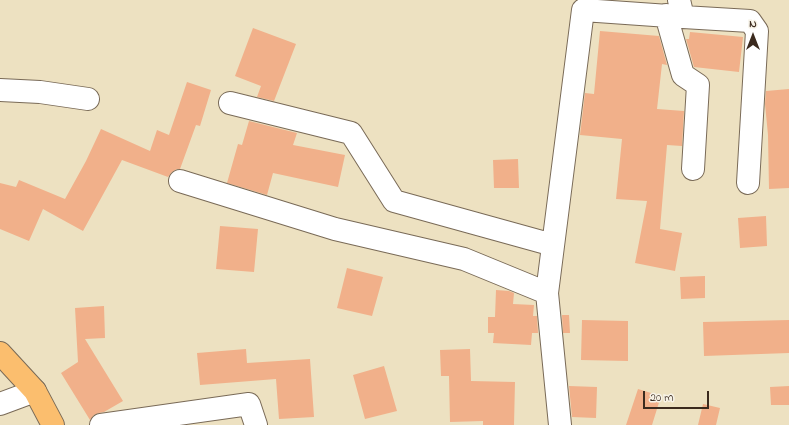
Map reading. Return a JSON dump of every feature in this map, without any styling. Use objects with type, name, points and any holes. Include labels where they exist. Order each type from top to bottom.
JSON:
[{"type":"main road","points":[[0,353],[35,391],[53,425]]},
{"type":"street","points":[[560,425],[547,293],[581,5],[676,11],[750,21],[757,31],[748,183]]},
{"type":"street","points":[[676,11],[683,74],[698,86],[693,169]]},
{"type":"street","points":[[0,90],[40,92],[88,99]]},
{"type":"street","points":[[230,103],[351,132],[394,201],[553,245]]},
{"type":"street","points":[[180,181],[335,229],[464,259],[547,293]]},
{"type":"street","points":[[0,404],[35,391]]},
{"type":"street","points":[[100,425],[249,404],[256,425]]},
{"type":"building","points":[[253,28],[296,44],[274,101],[257,97],[261,86],[235,76]]},
{"type":"building","points":[[600,31],[659,36],[667,65],[662,64],[657,109],[684,111],[682,146],[667,145],[660,229],[682,233],[675,271],[635,263],[647,201],[616,199],[622,139],[580,135],[585,93],[594,94]]},
{"type":"building","points":[[690,32],[743,37],[739,72],[694,67],[686,39],[689,39]]},
{"type":"building","points":[[187,82],[211,90],[200,126],[196,125],[180,169],[172,172],[168,177],[122,160],[83,231],[43,209],[29,241],[0,229],[0,183],[16,187],[19,180],[65,199],[86,161],[101,129],[150,151],[157,130],[169,135]]},
{"type":"building","points":[[789,89],[789,188],[769,189],[768,135],[765,104],[766,91]]},
{"type":"building","points":[[249,121],[297,133],[293,145],[345,155],[338,187],[273,173],[267,195],[227,183],[238,144],[242,145]]},
{"type":"building","points":[[518,159],[519,188],[494,188],[493,160]]},
{"type":"building","points":[[766,216],[767,246],[740,248],[738,218]]},
{"type":"building","points":[[220,226],[258,229],[254,272],[216,269]]},
{"type":"building","points":[[347,268],[383,277],[372,316],[337,308]]},
{"type":"building","points":[[705,276],[705,298],[681,299],[680,277]]},
{"type":"building","points":[[496,290],[514,293],[513,304],[534,305],[533,316],[537,316],[538,333],[532,333],[531,345],[493,343],[494,333],[488,333],[488,317],[495,317]]},
{"type":"building","points":[[104,306],[105,338],[85,339],[123,401],[104,412],[94,415],[90,420],[61,373],[78,362],[75,308]]},
{"type":"building","points":[[562,315],[569,315],[570,333],[563,333]]},
{"type":"building","points":[[582,320],[628,321],[628,361],[581,360]]},
{"type":"building","points":[[789,320],[789,353],[704,356],[703,322]]},
{"type":"building","points":[[246,349],[247,363],[310,359],[314,417],[279,419],[276,379],[200,385],[197,353]]},
{"type":"building","points":[[470,349],[471,381],[515,382],[514,425],[483,425],[483,421],[450,422],[449,376],[441,376],[440,350]]},
{"type":"building","points":[[384,366],[397,411],[365,419],[353,375]]},
{"type":"building","points":[[569,386],[597,387],[596,418],[572,417]]},
{"type":"building","points":[[789,386],[789,405],[771,405],[770,387]]},
{"type":"building","points":[[638,389],[661,396],[652,425],[626,425]]},
{"type":"building","points":[[703,404],[720,408],[716,425],[698,425]]}]
